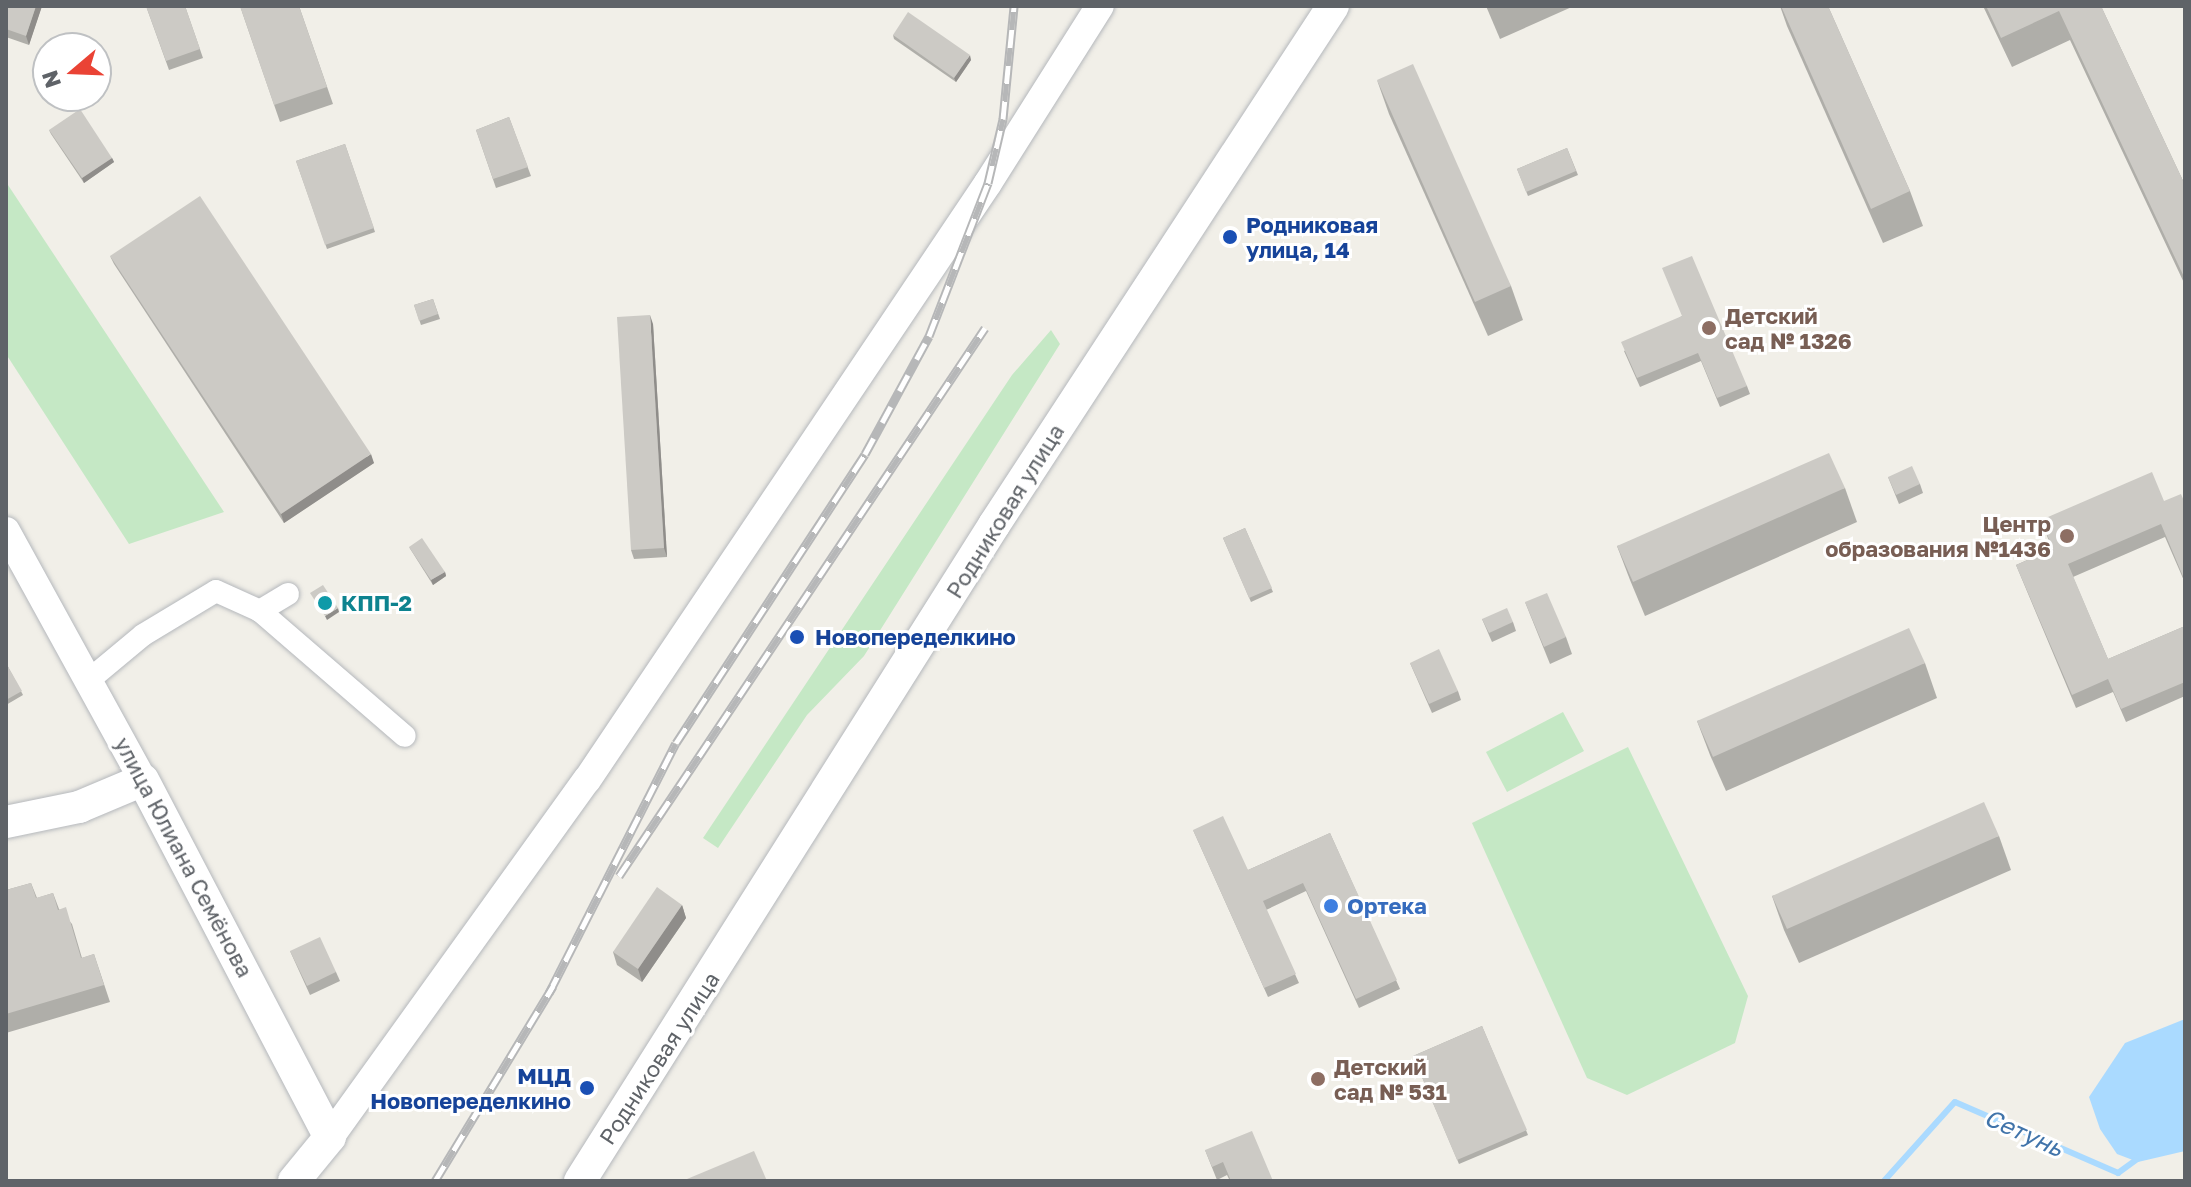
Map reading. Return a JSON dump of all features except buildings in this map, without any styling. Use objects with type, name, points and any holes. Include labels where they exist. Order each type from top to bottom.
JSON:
[{"type":"main road","name":"Родниковая улица","points":[[580,1181],[994,525],[1333,6]]},
{"type":"main road","name":"улица Юлиана Семёнова","points":[[143,780],[330,1137]]},
{"type":"main road","points":[[6,822],[79,807],[143,780]]},
{"type":"main road","points":[[294,1181],[330,1137]]},
{"type":"street","points":[[330,1137],[587,780],[988,183],[1100,6]]},
{"type":"street","name":"улица Юлиана Семёнова","points":[[6,531],[143,780]]},
{"type":"street","points":[[89,680],[143,635],[216,591],[260,611],[405,736]]},
{"type":"street","points":[[260,611],[288,594]]},
{"type":"green space","points":[[6,182],[224,512],[129,544],[6,354]]},
{"type":"green space","points":[[1051,330],[1060,344],[864,656],[807,715],[718,848],[703,838],[1012,375]]},
{"type":"green space","points":[[1563,712],[1584,751],[1507,792],[1486,752]]},
{"type":"green space","points":[[1628,747],[1748,996],[1735,1043],[1627,1095],[1587,1078],[1472,823]]},
{"type":"water","points":[[2185,1019],[2185,1151],[2138,1162],[2117,1154],[2100,1129],[2089,1097],[2125,1043]]},
{"type":"waterway","name":"Сетунь","points":[[1884,1181],[1955,1102],[2118,1173],[2140,1157]]},
{"type":"railway","points":[[549,993],[676,743],[865,454],[929,336],[988,183],[1003,119],[1014,6]]},
{"type":"railway","points":[[619,876],[985,328]]},
{"type":"railway","points":[[435,1181],[553,986]]},
{"type":"place","name":"Родниковая улица, 14","points":[[1230,237]]},
{"type":"place","name":"Детский сад № 1326","points":[[1709,328]]},
{"type":"place","name":"Центр образования №1436","points":[[2067,536]]},
{"type":"place","name":"КПП-2","points":[[325,603]]},
{"type":"place","name":"Новопеределкино","points":[[797,637]]},
{"type":"place","name":"Ортека","points":[[1331,906]]},
{"type":"place","name":"Детский сад № 531","points":[[1318,1079]]},
{"type":"place","name":"МЦД Новопеределкино","points":[[587,1088]]}]
